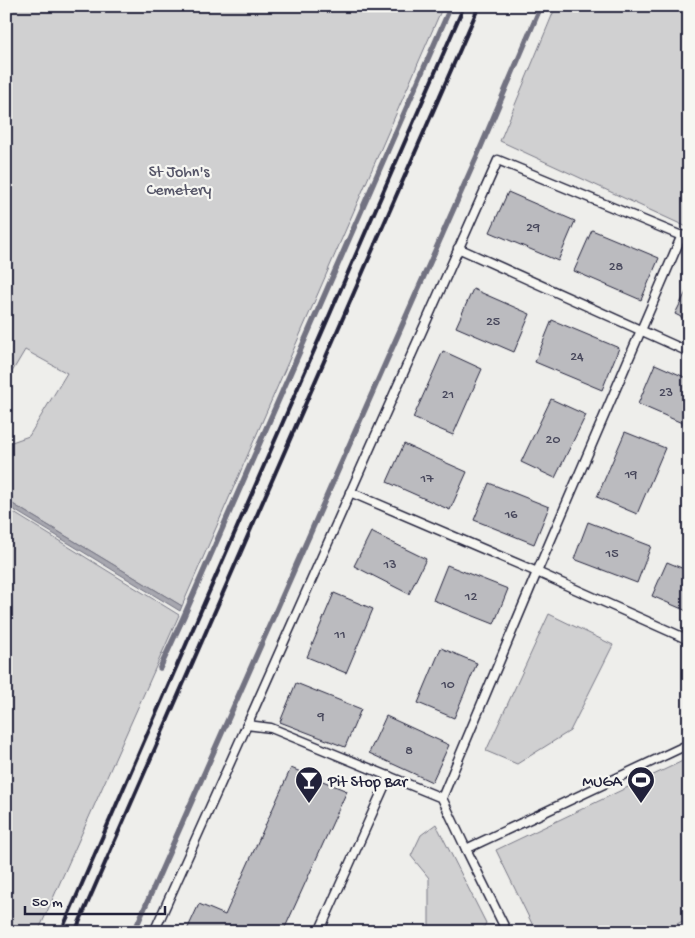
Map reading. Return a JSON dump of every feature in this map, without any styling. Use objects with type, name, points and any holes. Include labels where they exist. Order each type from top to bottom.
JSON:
[{"type":"lane","points":[[154,932],[498,160],[685,237],[641,330],[442,798]]},
{"type":"lane","points":[[458,248],[689,352]]},
{"type":"lane","points":[[350,492],[537,572],[689,640]]},
{"type":"lane","points":[[247,725],[271,728],[442,798],[507,932]]},
{"type":"lane","points":[[466,850],[689,744]]},
{"type":"lane","points":[[319,932],[389,776]]},
{"type":"green space","name":"St John's Cemetery","points":[[6,6],[443,6],[182,606],[6,500],[6,444],[29,436],[67,373],[25,350],[6,382]]},
{"type":"green space","points":[[556,6],[689,6],[689,228],[500,141]]},
{"type":"green space","points":[[6,508],[179,615],[38,932],[6,932]]},
{"type":"green space","points":[[549,614],[613,645],[570,731],[517,764],[486,751]]},
{"type":"green space","name":"MUGA","points":[[689,758],[689,918],[661,932],[536,932],[496,850]]},
{"type":"green space","points":[[436,824],[486,923],[481,932],[429,932],[429,878],[411,856],[421,835]]},
{"type":"shaded area","points":[[6,500],[182,606],[180,611],[6,505]]},
{"type":"building","points":[[508,192],[575,221],[558,261],[490,232]]},
{"type":"building","points":[[592,230],[659,258],[641,300],[574,271]]},
{"type":"building","points":[[689,286],[689,321],[675,314]]},
{"type":"building","points":[[473,289],[530,314],[514,352],[456,327]]},
{"type":"building","points":[[552,320],[619,348],[602,390],[535,362]]},
{"type":"building","points":[[443,351],[482,369],[453,435],[413,418]]},
{"type":"building","points":[[655,364],[689,379],[689,426],[638,404]]},
{"type":"building","points":[[551,399],[586,415],[555,478],[521,462]]},
{"type":"building","points":[[625,432],[665,448],[637,514],[597,497]]},
{"type":"building","points":[[404,444],[467,472],[450,510],[387,482]]},
{"type":"building","points":[[489,483],[549,507],[534,544],[474,520]]},
{"type":"building","points":[[588,522],[651,546],[637,583],[574,559]]},
{"type":"building","points":[[371,532],[426,559],[409,594],[354,566]]},
{"type":"building","points":[[667,562],[689,571],[689,612],[652,596]]},
{"type":"building","points":[[447,565],[508,589],[494,624],[433,600]]},
{"type":"building","points":[[334,593],[373,609],[346,673],[307,657]]},
{"type":"building","points":[[441,648],[477,663],[454,718],[418,703]]},
{"type":"building","points":[[296,683],[361,709],[345,747],[280,722]]},
{"type":"building","points":[[386,716],[449,745],[432,782],[369,753]]},
{"type":"building","points":[[291,768],[347,791],[283,932],[186,932],[199,904],[225,915]]},
{"type":"waterway","points":[[160,668],[451,6]]},
{"type":"waterway","points":[[134,932],[477,156],[541,6]]},
{"type":"railway","points":[[61,932],[464,6]]},
{"type":"railway","points":[[75,932],[479,6]]},
{"type":"place","name":"Pit Stop Bar","points":[[309,804]]},
{"type":"place","name":"MUGA","points":[[641,804]]}]
